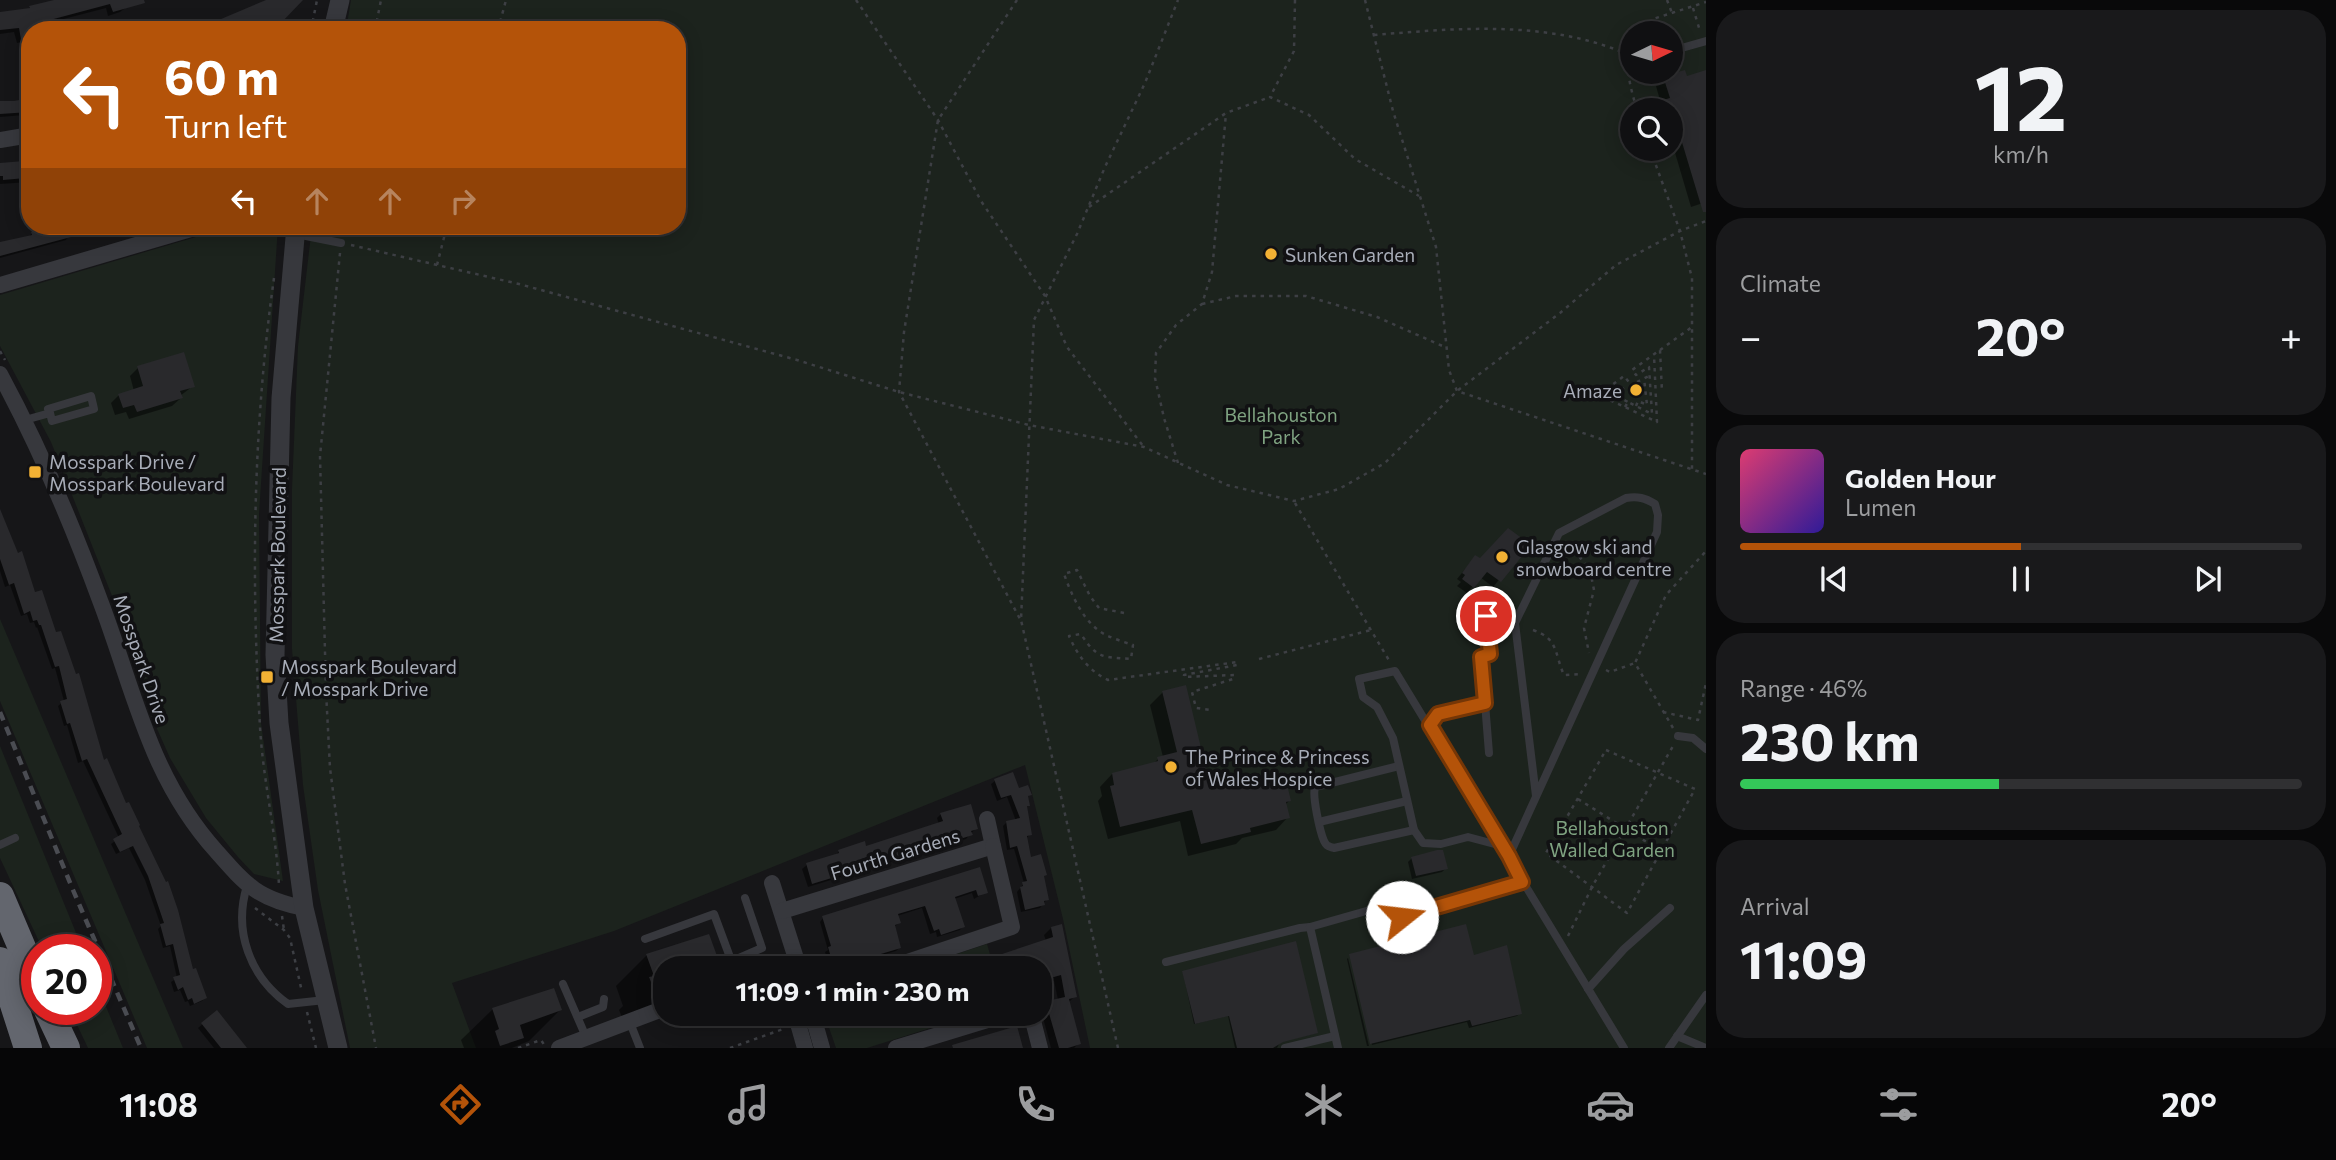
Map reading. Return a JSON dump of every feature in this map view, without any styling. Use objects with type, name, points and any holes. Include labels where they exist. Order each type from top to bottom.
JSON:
[{"type":"highway","points":[[0,896],[21,945]]},
{"type":"highway","points":[[0,961],[28,1048]]},
{"type":"highway","points":[[0,1020],[9,1048]]},
{"type":"highway","points":[[55,1025],[66,1048]]},
{"type":"street","points":[[335,21],[340,0]]},
{"type":"street","points":[[0,140],[21,136]]},
{"type":"street","points":[[0,285],[170,235]]},
{"type":"street","name":"Mosspark Boulevard","points":[[296,235],[281,398],[275,655],[279,723],[304,908],[338,1048]]},
{"type":"street","name":"Mosspark Drive","points":[[0,374],[57,488],[102,605],[153,754],[181,804],[200,834],[247,886],[279,903],[304,908]]},
{"type":"street","points":[[925,956],[1012,927],[987,819]]},
{"type":"street","name":"Fourth Gardens","points":[[782,911],[993,846]]},
{"type":"street","points":[[772,883],[796,956]]},
{"type":"street","points":[[559,1048],[653,1011]]},
{"type":"street","points":[[799,1026],[805,1048]]},
{"type":"street","points":[[816,1026],[822,1048]]},
{"type":"street","points":[[896,1048],[968,1026]]},
{"type":"street","points":[[1034,1026],[1040,1048]]},
{"type":"lane","points":[[1684,47],[1705,41]]},
{"type":"lane","points":[[313,235],[341,243]]},
{"type":"lane","points":[[90,396],[94,409],[52,421],[50,413],[48,409],[90,396]]},
{"type":"lane","points":[[25,421],[50,413]]},
{"type":"lane","points":[[1509,856],[1657,532],[1656,505],[1646,499],[1626,498],[1559,533],[1515,623],[1536,796]]},
{"type":"lane","points":[[1484,597],[1490,654],[1481,657],[1489,753]]},
{"type":"lane","points":[[1502,845],[1468,836],[1441,844],[1423,843],[1414,830],[1393,738],[1377,707],[1363,697],[1359,679],[1395,671],[1430,725],[1624,1048]]},
{"type":"lane","points":[[1430,725],[1438,714],[1485,703]]},
{"type":"lane","points":[[1678,736],[1693,738],[1706,749]]},
{"type":"lane","points":[[1399,766],[1315,787],[1312,792],[1324,841],[1328,846],[1334,848],[1414,830]]},
{"type":"lane","points":[[1320,821],[1407,801]]},
{"type":"lane","points":[[0,845],[15,838]]},
{"type":"lane","points":[[1402,917],[1522,882]]},
{"type":"lane","points":[[247,886],[242,912],[245,948],[257,975],[274,995],[288,1004],[326,1000]]},
{"type":"lane","points":[[745,898],[762,948],[748,956]]},
{"type":"lane","points":[[1166,962],[1391,904]]},
{"type":"lane","points":[[1588,989],[1624,949],[1670,908]]},
{"type":"lane","points":[[645,939],[714,914],[730,956]]},
{"type":"lane","points":[[1310,927],[1338,1048]]},
{"type":"lane","points":[[563,984],[586,1037]]},
{"type":"lane","points":[[1669,1048],[1706,995]]},
{"type":"lane","points":[[578,1017],[603,1007],[604,999]]},
{"type":"lane","points":[[629,1020],[640,1048]]},
{"type":"lane","points":[[1285,1048],[1335,1036]]},
{"type":"lane","points":[[1677,1036],[1706,1048]]},
{"type":"path","points":[[313,21],[317,0]]},
{"type":"path","points":[[377,21],[381,0]]},
{"type":"path","points":[[500,21],[506,0]]},
{"type":"path","points":[[856,0],[938,120],[981,201],[1045,296],[1067,347],[1144,447]]},
{"type":"path","points":[[1017,0],[938,120],[904,332],[899,392],[1021,620]]},
{"type":"path","points":[[1118,1048],[1021,620],[1034,320],[1146,83],[1178,0]]},
{"type":"path","points":[[1089,207],[1226,113],[1270,97],[1294,51],[1295,0]]},
{"type":"path","points":[[1365,0],[1393,111],[1436,247],[1449,370],[1457,391]]},
{"type":"path","points":[[1667,0],[1672,13]]},
{"type":"path","points":[[1650,21],[1706,2]]},
{"type":"path","points":[[1693,8],[1705,41]]},
{"type":"path","points":[[1374,35],[1482,29],[1556,32],[1600,42],[1620,51]]},
{"type":"path","points":[[1270,97],[1310,115],[1355,159],[1419,197]]},
{"type":"path","points":[[1202,304],[1212,272],[1226,113]]},
{"type":"path","points":[[1654,161],[1680,231],[1692,278],[1692,469]]},
{"type":"path","points":[[376,1048],[345,884],[330,768],[326,691],[320,456],[341,243],[532,288],[797,360],[899,392],[1029,425],[1144,447],[1227,485],[1294,501],[1339,489],[1385,463],[1457,391],[1560,313],[1616,265],[1680,231],[1706,221]]},
{"type":"path","points":[[437,265],[445,235]]},
{"type":"path","points":[[1178,463],[1155,379],[1156,353],[1176,326],[1202,304],[1236,296],[1306,296],[1377,317],[1447,348]]},
{"type":"path","points":[[1654,355],[1657,422],[1599,395],[1692,327]]},
{"type":"path","points":[[1660,350],[1662,391]]},
{"type":"path","points":[[1624,388],[1613,394],[1652,414],[1649,367],[1636,375],[1632,370]]},
{"type":"path","points":[[1624,376],[1632,386]]},
{"type":"path","points":[[1637,382],[1649,376]]},
{"type":"path","points":[[1636,406],[1638,401],[1647,405],[1644,378]]},
{"type":"path","points":[[1457,391],[1706,474]]},
{"type":"path","points":[[1625,407],[1628,402]]},
{"type":"path","points":[[1294,501],[1395,671]]},
{"type":"path","points":[[1574,550],[1590,570],[1594,590],[1584,628],[1595,665],[1610,672],[1635,663],[1666,595],[1706,551]]},
{"type":"path","points":[[1124,613],[1099,608],[1077,570],[1065,574],[1073,598],[1103,634],[1133,645],[1131,659],[1108,657],[1096,654],[1081,634],[1069,636],[1087,666],[1098,675],[1108,680],[1237,662],[1237,665],[1184,675],[1234,675],[1233,679],[1192,692],[1196,708],[1210,709]]},
{"type":"path","points":[[1259,659],[1372,630]]},
{"type":"path","points":[[1533,630],[1546,635],[1555,647],[1564,675],[1580,675],[1595,665]]},
{"type":"path","points":[[1563,946],[1592,887],[1678,736],[1635,663]]},
{"type":"path","points":[[1663,712],[1698,720],[1706,683]]},
{"type":"path","points":[[1606,750],[1658,773],[1695,789],[1627,913],[1546,853],[1606,750]]},
{"type":"path","points":[[1578,799],[1662,851]]},
{"type":"path","points":[[730,1048],[779,1026]]},
{"type":"path","points":[[518,1048],[541,1041],[547,1048]]},
{"type":"green space","name":"Bellahouston Park","points":[[351,0],[1706,0],[1706,1048],[1090,1048],[1063,919],[1025,765],[614,931],[452,983],[476,1048],[350,1048],[318,890],[303,785],[292,649],[292,489],[298,346],[311,235],[686,235],[686,21],[348,21]]},
{"type":"green space","points":[[203,235],[277,235],[259,514],[261,723],[283,881],[254,874],[238,857],[206,818],[170,758],[150,713],[118,611],[51,442],[0,346],[0,295]]},
{"type":"green space","points":[[0,619],[183,1048],[147,1048],[112,965],[112,934],[99,934],[0,701]]},
{"type":"green space","points":[[0,746],[76,934],[36,934],[0,858]]},
{"type":"green space","points":[[987,944],[990,956],[950,956]]},
{"type":"green space","points":[[112,1021],[123,1048],[88,1048],[77,1025],[112,1025]]},
{"type":"green space","points":[[828,1026],[937,1026],[867,1048],[836,1048]]},
{"type":"building","points":[[54,0],[144,0],[145,3],[113,12],[110,4],[46,21],[21,21],[21,40],[19,28],[0,30],[0,12],[30,8],[29,6]]},
{"type":"building","points":[[266,0],[303,0],[283,21],[216,21]]},
{"type":"building","points":[[1684,70],[1687,76],[1706,70],[1706,212],[1703,212],[1683,146],[1683,98],[1670,98],[1666,84],[1684,84]]},
{"type":"building","points":[[21,100],[21,113],[0,114],[0,101]]},
{"type":"building","points":[[21,161],[21,178],[3,180],[3,176],[0,176],[0,163]]},
{"type":"building","points":[[32,235],[71,237],[0,256],[0,242]]},
{"type":"building","points":[[184,352],[195,387],[180,391],[183,398],[137,412],[134,405],[123,408],[118,394],[143,386],[137,366]]},
{"type":"building","points":[[0,509],[18,553],[22,551],[35,592],[42,590],[56,632],[61,631],[76,674],[79,673],[104,760],[107,758],[126,803],[129,802],[166,882],[168,881],[193,969],[196,968],[207,998],[194,1004],[192,998],[188,1000],[183,987],[178,990],[173,977],[180,975],[173,944],[166,946],[160,924],[164,923],[148,876],[133,846],[120,852],[113,839],[122,834],[87,759],[82,761],[70,723],[67,724],[60,701],[67,699],[59,666],[55,667],[41,625],[37,620],[33,621],[30,611],[24,614],[14,583],[9,585],[0,559]]},
{"type":"building","name":"Glasgow ski and snowboard centre","points":[[1508,528],[1531,545],[1501,582],[1487,572],[1474,588],[1462,579],[1465,575],[1462,573],[1475,555],[1480,558]]},
{"type":"building","name":"The Prince & Princess of Wales Hospice","points":[[1186,685],[1211,790],[1284,772],[1291,801],[1286,802],[1290,818],[1250,828],[1251,832],[1201,844],[1192,810],[1120,827],[1110,786],[1114,785],[1112,773],[1158,761],[1157,757],[1177,752],[1162,691]]},
{"type":"building","points":[[1013,772],[1019,788],[1028,785],[1032,795],[1028,796],[1030,806],[1027,806],[1032,835],[1027,836],[1031,857],[1041,854],[1047,875],[1044,876],[1049,900],[1044,901],[1045,905],[1025,910],[1020,887],[1023,886],[1022,882],[1027,881],[1017,846],[1010,848],[1006,821],[1020,818],[1011,795],[1001,798],[994,779]]},
{"type":"building","points":[[971,804],[978,829],[971,831],[973,835],[812,884],[806,863],[839,853],[838,850],[865,841],[866,846],[943,821],[940,813]]},
{"type":"building","points":[[1443,850],[1448,869],[1416,876],[1411,857]]},
{"type":"building","points":[[980,867],[988,893],[978,896],[976,890],[955,897],[965,927],[941,935],[939,929],[934,931],[925,906],[898,914],[901,923],[895,925],[901,948],[874,956],[831,956],[828,947],[831,946],[822,916]]},
{"type":"building","points":[[1062,924],[1077,997],[1069,999],[1081,1044],[1068,1048],[1059,1048],[1052,1024],[1052,1000],[1065,997],[1061,975],[1052,978],[1052,956],[999,955],[1053,937],[1051,927]]},
{"type":"building","points":[[1466,924],[1474,955],[1507,945],[1522,1014],[1472,1026],[1470,1020],[1370,1044],[1349,954]]},
{"type":"building","points":[[709,934],[717,956],[653,956],[653,973],[646,954]]},
{"type":"building","points":[[1296,941],[1318,1033],[1283,1042],[1273,1048],[1237,1048],[1229,1016],[1195,1024],[1182,971]]},
{"type":"building","points":[[554,988],[562,1010],[520,1025],[524,1038],[500,1046],[495,1031],[499,1029],[492,1008]]},
{"type":"building","points":[[217,1010],[247,1048],[221,1048],[201,1023]]},
{"type":"building","points":[[1017,1026],[1023,1048],[953,1048],[952,1045]]},
{"type":"railway","points":[[0,712],[141,1048]]},
{"type":"place","name":"Sunken Garden","points":[[1271,254]]},
{"type":"place","name":"Amaze","points":[[1636,390]]},
{"type":"place","name":"Mosspark Drive / Mosspark Boulevard","points":[[35,472]]},
{"type":"place","name":"Glasgow ski and snowboard centre","points":[[1502,557]]},
{"type":"place","name":"Mosspark Boulevard / Mosspark Drive","points":[[267,677]]},
{"type":"place","name":"The Prince & Princess of Wales Hospice","points":[[1171,767]]},
{"type":"route","points":[[1402,917],[1522,882],[1430,725],[1438,714],[1485,703],[1481,657],[1490,654],[1486,616]]},
{"type":"park label","name":"Bellahouston Walled Garden","points":[[1612,838]]}]
